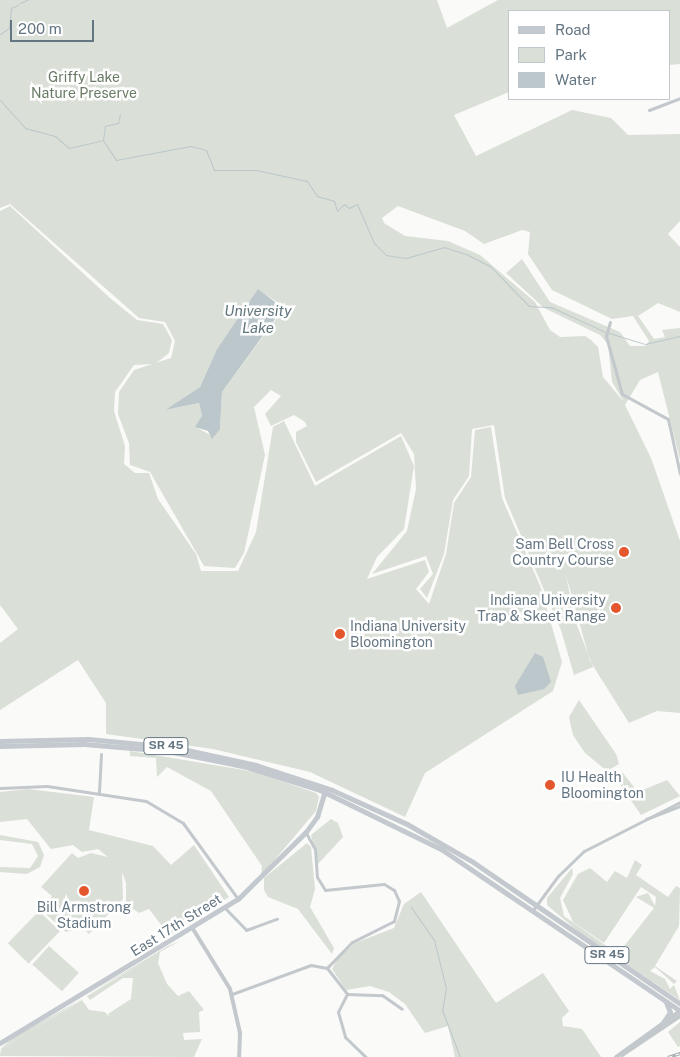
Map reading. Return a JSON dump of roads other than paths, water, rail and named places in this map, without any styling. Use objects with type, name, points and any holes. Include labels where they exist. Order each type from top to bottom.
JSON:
[{"type":"highway","name":"SR 45","points":[[0,741],[102,742],[214,759],[326,790],[427,841],[534,908],[680,1004]]},
{"type":"highway","name":"SR 45","points":[[0,746],[102,742]]},
{"type":"highway","name":"SR 45","points":[[534,908],[680,1011]]},
{"type":"highway","points":[[662,1024],[670,1012],[664,1000]]},
{"type":"main road","name":"East 17th Street","points":[[0,1043],[193,929],[238,899],[306,832],[326,790]]},
{"type":"street","points":[[649,110],[680,98]]},
{"type":"street","points":[[610,322],[606,336],[622,394],[668,419],[680,474]]},
{"type":"street","points":[[99,792],[101,754]]},
{"type":"street","points":[[0,788],[26,785],[99,792],[146,801],[182,822],[238,899]]},
{"type":"street","points":[[534,908],[580,854],[680,802]]},
{"type":"street","points":[[645,819],[680,806]]},
{"type":"street","points":[[306,832],[315,849],[318,883],[334,892],[384,884],[397,894],[400,909],[386,928],[352,942],[328,968]]},
{"type":"street","points":[[226,908],[246,930],[277,919]]},
{"type":"street","points":[[193,929],[232,994],[240,1033],[239,1057]]},
{"type":"street","points":[[232,994],[311,965],[328,968],[347,994]]},
{"type":"street","points":[[347,994],[377,993],[402,1009]]},
{"type":"street","points":[[347,994],[338,1012],[342,1028],[349,1043],[366,1057]]},
{"type":"street","points":[[617,1057],[680,1011]]},
{"type":"street","points":[[617,1057],[680,1016]]},
{"type":"water","name":"University Lake","points":[[258,289],[283,308],[222,392],[220,429],[212,439],[208,431],[195,427],[202,416],[199,403],[165,410],[200,387],[217,349]]},
{"type":"water","points":[[535,653],[543,657],[551,682],[544,689],[518,695],[515,686]]},
{"type":"waterway","points":[[20,3],[27,0]]},
{"type":"waterway","points":[[0,34],[9,28],[11,8],[18,5]]},
{"type":"waterway","points":[[0,100],[25,128],[55,136],[69,148],[103,140],[116,160],[191,146],[206,150],[214,170],[256,170],[307,181],[317,196],[334,201],[337,211],[344,204],[349,208],[357,204],[374,243],[386,255],[406,258],[444,247],[466,254],[490,266],[529,306],[551,307],[605,332]]},
{"type":"waterway","points":[[103,140],[105,126],[118,123],[120,114]]},
{"type":"waterway","points":[[609,333],[645,344],[680,336]]},
{"type":"waterway","points":[[411,907],[434,940],[446,988],[442,1010],[460,1057]]},
{"type":"railway","points":[[668,1057],[680,1053]]},
{"type":"place","name":"Sam Bell Cross Country Course","points":[[624,552]]},
{"type":"place","name":"Indiana University Trap & Skeet Range","points":[[616,608]]},
{"type":"place","name":"Indiana University Bloomington","points":[[340,634]]},
{"type":"place","name":"IU Health Bloomington","points":[[550,785]]},
{"type":"place","name":"Bill Armstrong Stadium","points":[[84,891]]},
{"type":"park label","name":"Griffy Lake Nature Preserve","points":[[84,86]]}]
